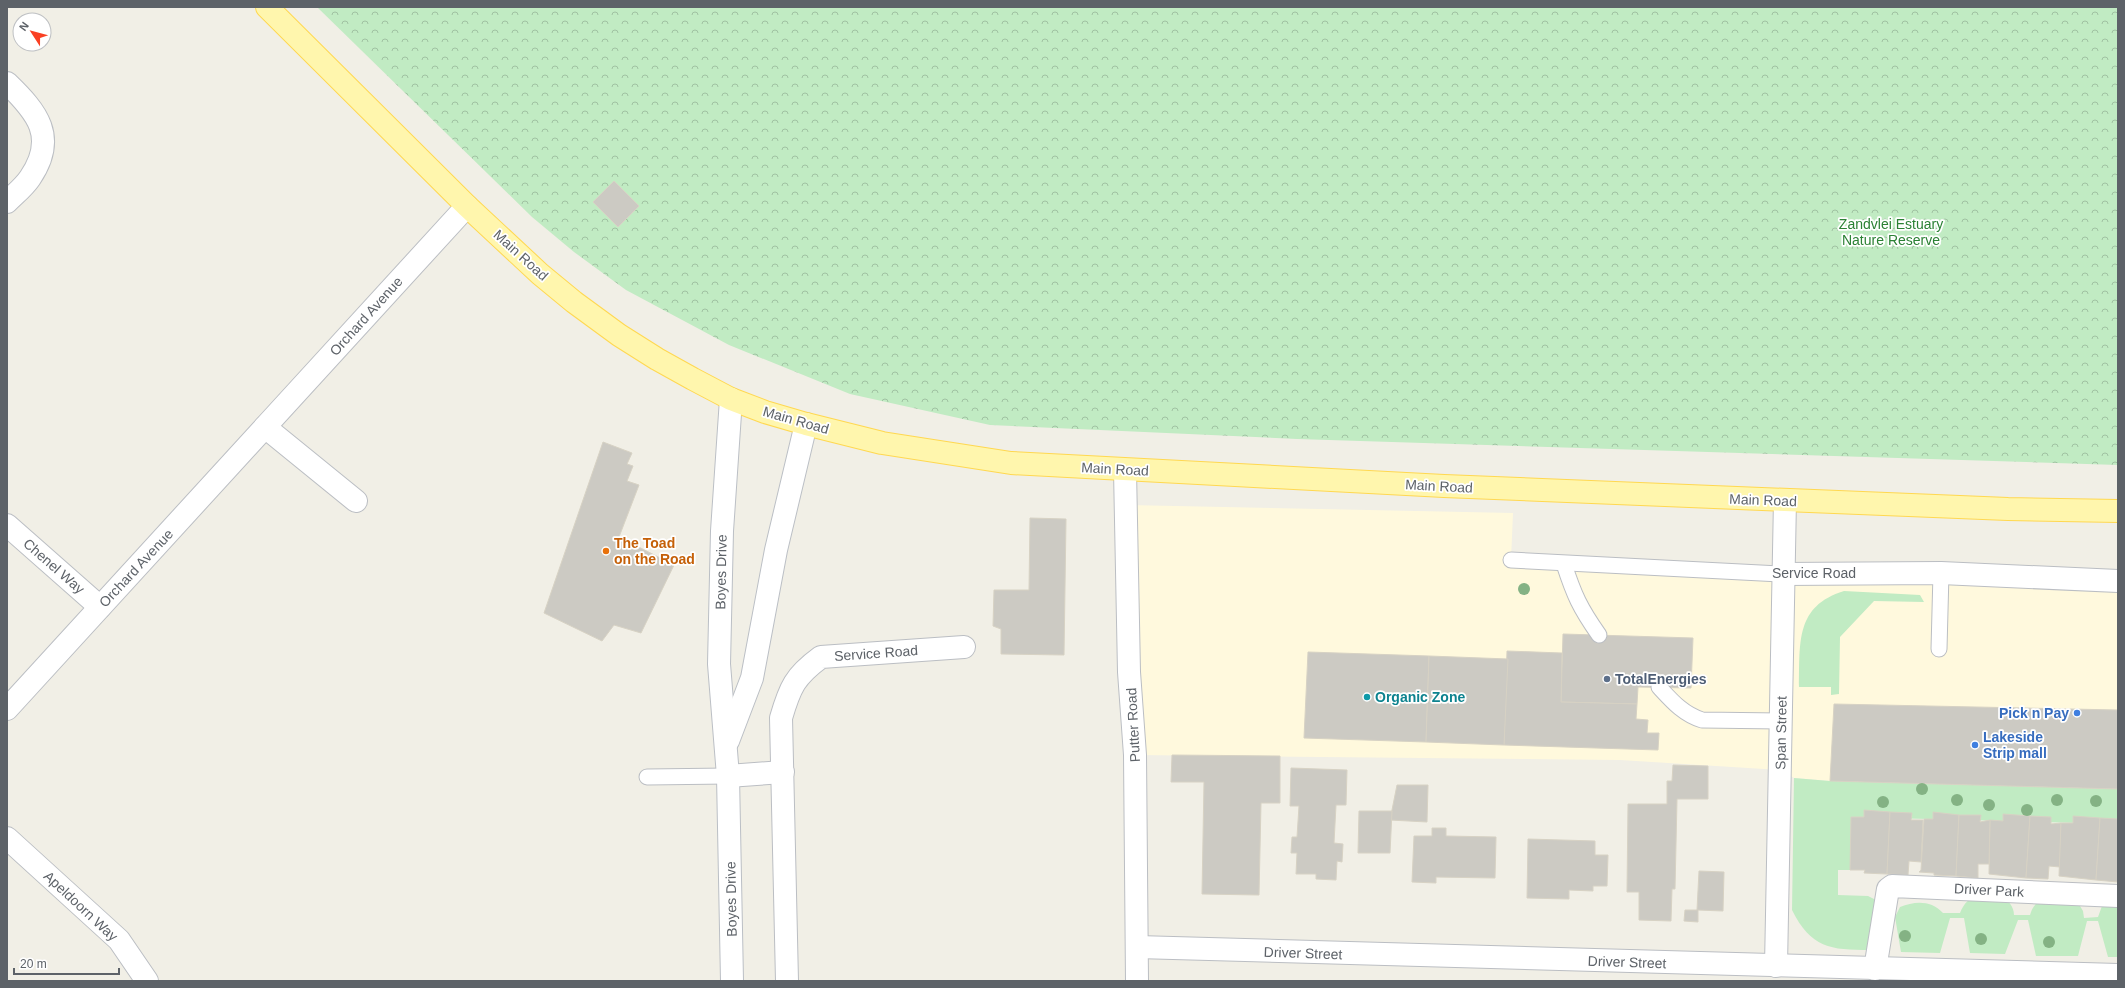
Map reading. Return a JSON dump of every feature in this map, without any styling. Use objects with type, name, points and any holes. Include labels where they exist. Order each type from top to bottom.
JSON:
[{"type":"main road","name":"Main Road","points":[[267,7],[467,206],[540,274],[619,335],[657,359],[731,399],[766,412],[806,424],[882,443],[1004,462],[1125,470],[1444,486],[1784,500],[2118,511]]},
{"type":"street","points":[[7,83],[25,100],[37,116],[44,134],[42,157],[30,178],[7,202]]},
{"type":"street","name":"Orchard Avenue","points":[[7,709],[467,206]]},
{"type":"street","name":"Boyes Drive","points":[[731,399],[722,531],[719,664],[728,776],[732,981]]},
{"type":"street","name":"Boyes Drive","points":[[726,745],[752,678],[776,550],[806,424]]},
{"type":"street","points":[[265,427],[356,500]]},
{"type":"street","name":"Putter Road","points":[[1125,470],[1129,672],[1135,754],[1137,981]]},
{"type":"street","name":"Span Street","points":[[1776,966],[1782,721],[1782,574],[1784,500]]},
{"type":"street","name":"Chenel Way","points":[[7,525],[100,607]]},
{"type":"street","name":"Service Road","points":[[1782,574],[1941,573],[2118,581]]},
{"type":"street","name":"Service Road","points":[[787,981],[781,718],[792,685],[803,671],[821,657],[964,647]]},
{"type":"street","points":[[728,776],[783,772]]},
{"type":"street","name":"Apeldoorn Way","points":[[7,838],[119,940],[147,981]]},
{"type":"street","name":"Driver Park","points":[[1875,969],[1888,889],[1892,886],[2118,896]]},
{"type":"street","name":"Driver Street","points":[[1137,947],[2118,975]]},
{"type":"lane","name":"Service Road","points":[[1511,560],[1564,564],[1782,574]]},
{"type":"lane","points":[[1564,564],[1573,593],[1580,608],[1600,634]]},
{"type":"lane","points":[[1939,649],[1941,573]]},
{"type":"lane","points":[[1659,687],[1679,709],[1690,716],[1702,720],[1782,721]]},
{"type":"lane","points":[[646,777],[728,776]]},
{"type":"shaded area","points":[[1127,505],[1513,513],[1511,560],[2118,581],[2118,788],[1830,781],[1794,778],[1781,770],[1620,760],[1135,755]]},
{"type":"green space","name":"Zandvlei Estuary Nature Reserve","points":[[317,7],[2118,7],[2118,465],[1297,439],[990,425],[850,394],[729,345],[626,290],[574,252],[532,217]]},
{"type":"green space","points":[[1844,591],[1920,595],[1924,602],[1874,601],[1840,637],[1839,694],[1831,695],[1831,687],[1799,687],[1801,641],[1808,616],[1816,606],[1828,598]]},
{"type":"green space","points":[[1794,778],[1830,781],[2118,789],[2118,824],[1851,817],[1850,870],[1838,870],[1838,895],[1868,896],[1874,899],[1876,908],[1870,950],[1844,949],[1823,944],[1814,939],[1799,923],[1792,910]]},
{"type":"green space","points":[[2001,894],[2012,906],[2014,915],[2030,915],[2033,907],[2037,903],[2043,900],[2055,899],[2077,901],[2083,911],[2084,918],[2098,917],[2102,906],[2118,901],[2118,957],[2108,957],[2098,921],[2087,921],[2078,956],[2036,956],[2028,920],[2018,920],[2005,954],[1970,953],[1964,918],[1950,918],[1940,953],[1901,952],[1895,917],[1900,907],[1923,903],[1933,906],[1943,913],[1960,913],[1963,906],[1971,898],[1981,895]]},
{"type":"building","points":[[614,181],[639,206],[618,227],[593,202]]},
{"type":"building","name":"The Toad on the Road","points":[[603,442],[632,453],[627,464],[633,466],[627,481],[639,485],[619,537],[674,565],[641,633],[614,625],[602,641],[544,613]]},
{"type":"building","points":[[1030,518],[1066,519],[1064,655],[1001,654],[1001,629],[993,626],[994,590],[1029,590]]},
{"type":"building","points":[[1563,634],[1693,638],[1691,688],[1638,687],[1637,704],[1561,702]]},
{"type":"building","points":[[1507,651],[1562,653],[1561,702],[1637,704],[1636,719],[1648,720],[1647,733],[1659,733],[1658,750],[1504,745]]},
{"type":"building","name":"Organic Zone","points":[[1308,652],[1429,656],[1426,742],[1304,738]]},
{"type":"building","points":[[1429,656],[1508,659],[1504,745],[1426,742]]},
{"type":"building","name":"Lakeside Strip mall","points":[[1834,704],[2118,710],[2118,789],[1830,781]]},
{"type":"building","points":[[1172,755],[1280,756],[1280,803],[1261,803],[1259,895],[1202,894],[1204,782],[1171,782]]},
{"type":"building","points":[[1673,765],[1708,766],[1708,799],[1677,799],[1675,889],[1672,889],[1671,921],[1639,920],[1639,892],[1627,892],[1628,804],[1667,804],[1667,781],[1672,781]]},
{"type":"building","points":[[1291,768],[1347,770],[1346,805],[1336,805],[1334,843],[1343,844],[1342,862],[1337,861],[1336,880],[1316,879],[1316,874],[1296,874],[1297,853],[1291,853],[1292,837],[1297,837],[1299,806],[1290,806]]},
{"type":"building","points":[[1397,785],[1428,785],[1427,822],[1390,820]]},
{"type":"building","points":[[1864,810],[1890,812],[1887,874],[1864,873],[1865,870],[1850,870],[1851,817],[1864,817]]},
{"type":"building","points":[[1359,811],[1392,811],[1390,853],[1358,853]]},
{"type":"building","points":[[1890,812],[1912,813],[1911,820],[1923,820],[1921,862],[1909,861],[1908,875],[1887,874]]},
{"type":"building","points":[[1933,812],[1959,815],[1956,876],[1934,875],[1934,873],[1919,872],[1921,870],[1924,819],[1933,819]]},
{"type":"building","points":[[2003,814],[2030,816],[2026,878],[1989,874],[1990,820],[2003,821]]},
{"type":"building","points":[[1959,815],[1981,815],[1980,822],[1990,820],[1989,864],[1978,864],[1978,878],[1956,876]]},
{"type":"building","points":[[2030,816],[2051,817],[2051,824],[2061,823],[2060,867],[2049,866],[2048,879],[2026,878]]},
{"type":"building","points":[[2073,816],[2100,818],[2096,880],[2059,876],[2061,823],[2073,823]]},
{"type":"building","points":[[2100,818],[2118,819],[2118,882],[2096,880]]},
{"type":"building","points":[[1432,828],[1446,828],[1446,836],[1496,837],[1495,878],[1436,877],[1436,883],[1412,882],[1414,836],[1432,836]]},
{"type":"building","points":[[1528,839],[1595,841],[1595,855],[1608,855],[1607,886],[1593,886],[1593,891],[1569,890],[1569,899],[1527,898]]},
{"type":"building","points":[[1699,871],[1724,872],[1723,911],[1698,910],[1698,922],[1684,921],[1685,910],[1697,910]]},
{"type":"place","name":"The Toad on the Road","points":[[606,551]]},
{"type":"place","name":"TotalEnergies","points":[[1607,679]]},
{"type":"place","name":"Organic Zone","points":[[1367,697]]},
{"type":"place","name":"Pick n Pay","points":[[2077,713]]},
{"type":"place","name":"Lakeside Strip mall","points":[[1975,745]]}]
